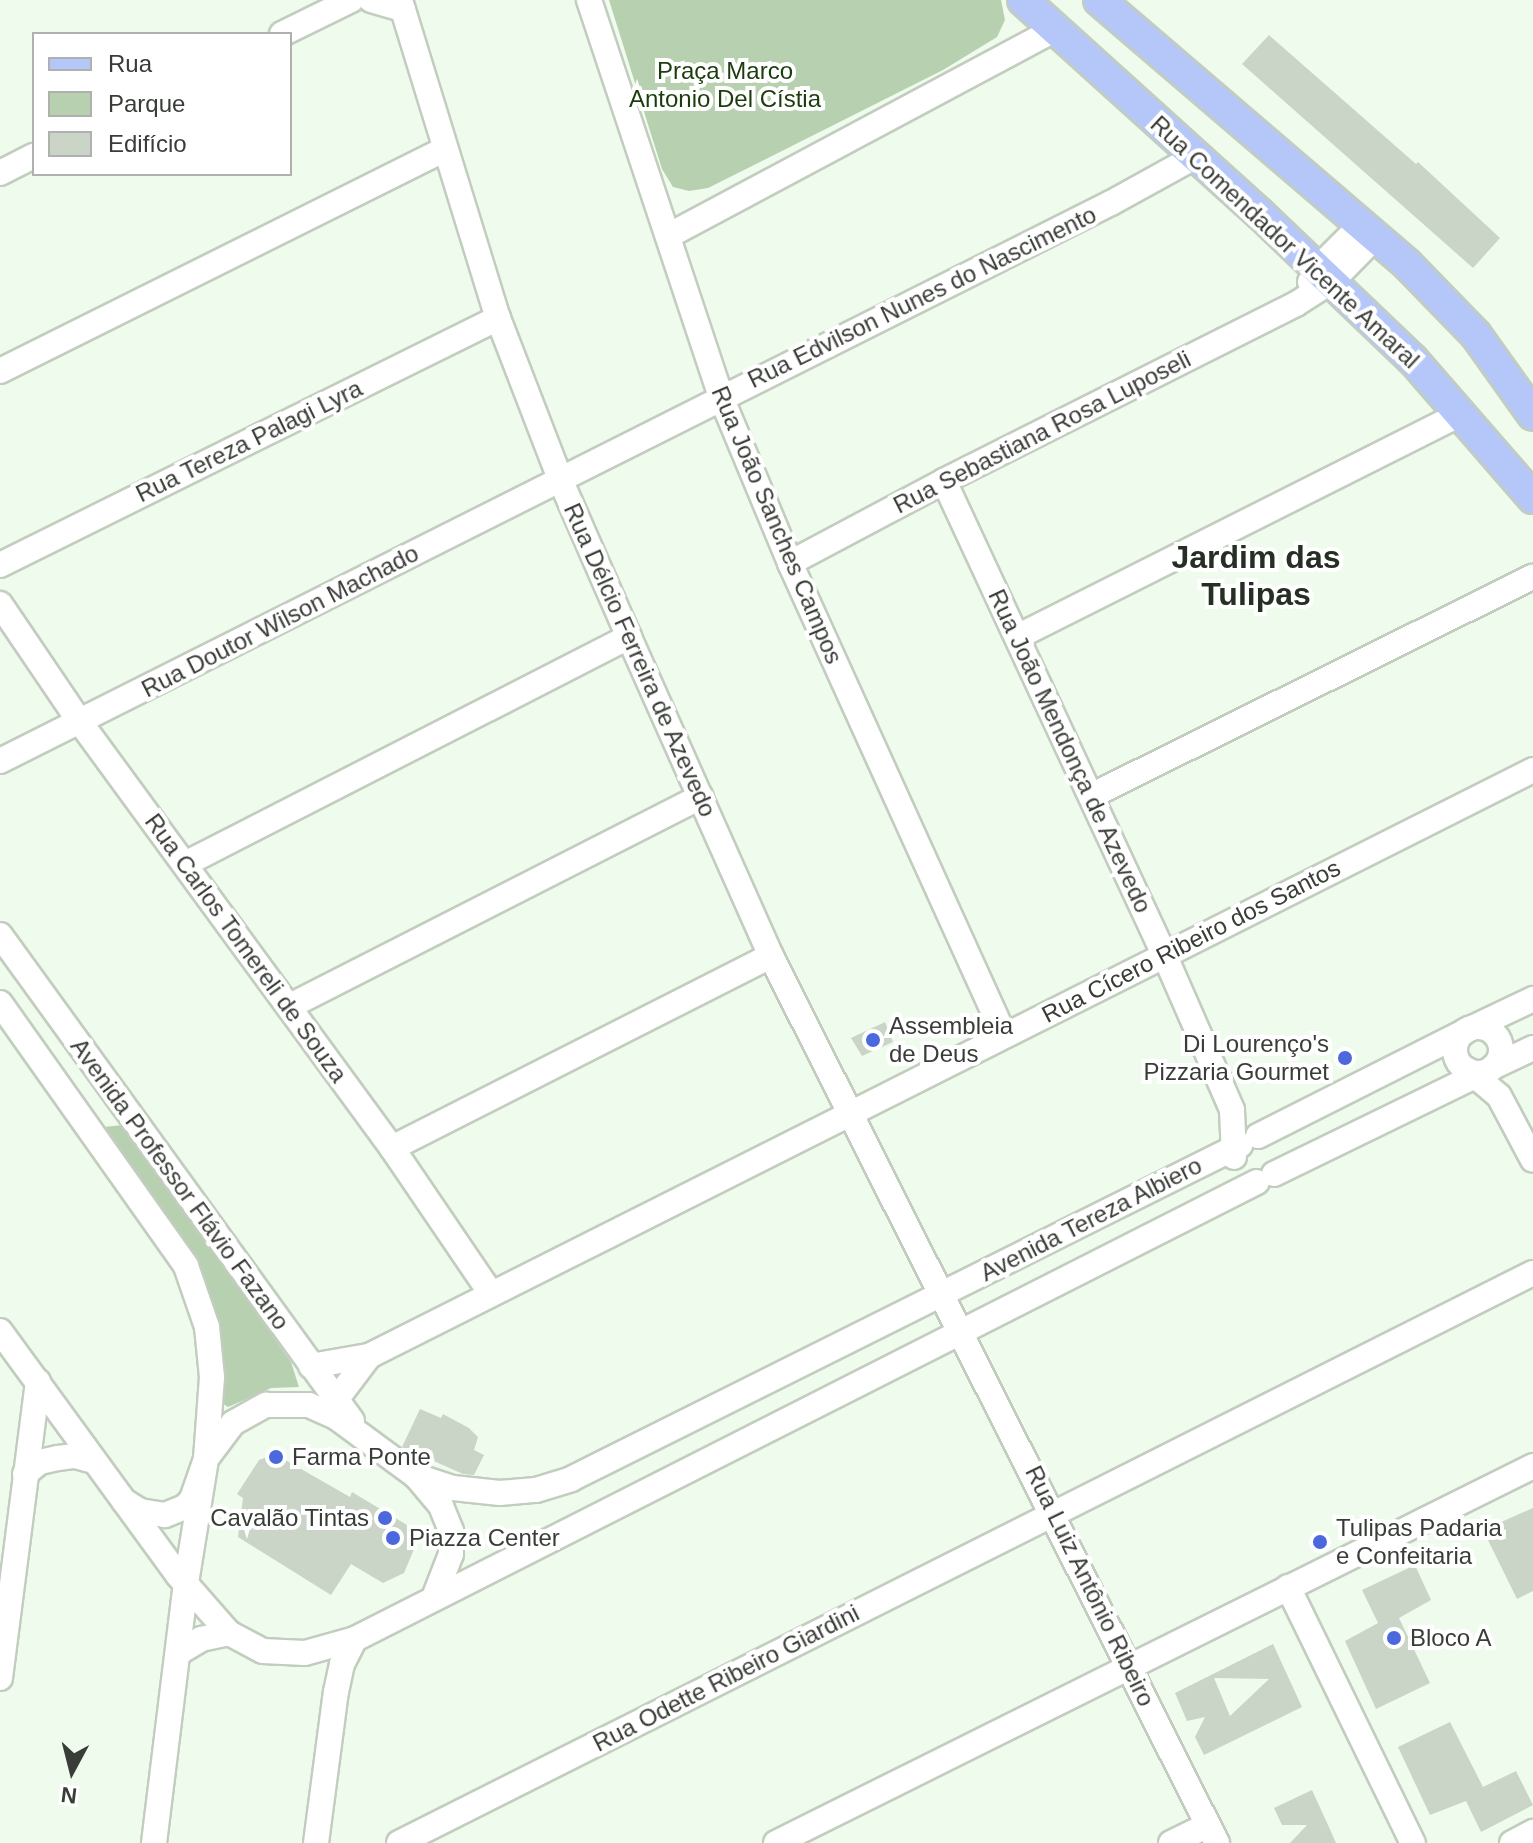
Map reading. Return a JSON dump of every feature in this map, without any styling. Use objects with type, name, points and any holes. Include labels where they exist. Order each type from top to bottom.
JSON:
[{"type":"main road","name":"Rua Comendador Vicente Amaral","points":[[1023,0],[1333,282],[1413,360],[1533,498]]},
{"type":"main road","points":[[1099,0],[1369,230],[1476,335],[1533,415]]},
{"type":"street","points":[[286,32],[351,0]]},
{"type":"street","points":[[371,0],[402,4]]},
{"type":"street","name":"Rua João Sanches Campos","points":[[589,0],[721,397],[790,563],[1004,1035]]},
{"type":"street","name":"Rua Délcio Ferreira de Azevedo","points":[[402,4],[498,318],[560,479],[771,956],[942,1293]]},
{"type":"street","points":[[668,236],[1054,30]]},
{"type":"street","points":[[0,371],[445,149]]},
{"type":"street","name":"Rua Edvilson Nunes do Nascimento","points":[[560,479],[1111,203],[1196,156]]},
{"type":"street","points":[[0,173],[32,157]]},
{"type":"street","points":[[1296,304],[1333,282],[1369,230]]},
{"type":"street","name":"Rua Sebastiana Rosa Luposeli","points":[[790,563],[944,481],[1296,304],[1333,282]]},
{"type":"street","name":"Rua Tereza Palagi Lyra","points":[[0,565],[498,318]]},
{"type":"street","points":[[1017,637],[1461,414]]},
{"type":"street","name":"Rua Doutor Wilson Machado","points":[[0,761],[560,479]]},
{"type":"street","name":"Rua João Mendonça de Azevedo","points":[[944,481],[1164,954],[1232,1110],[1250,1143],[1241,1175],[1266,1178]]},
{"type":"street","points":[[1091,796],[1533,577]]},
{"type":"street","name":"Rua Carlos Tomereli de Souza","points":[[0,604],[80,722],[392,1148],[490,1292]]},
{"type":"street","points":[[185,864],[629,637]]},
{"type":"street","name":"Rua Cícero Ribeiro dos Santos","points":[[369,1356],[490,1292],[1533,770]]},
{"type":"street","points":[[290,1006],[701,797]]},
{"type":"street","name":"Avenida Professor Flávio Fazano","points":[[0,935],[360,1433]]},
{"type":"street","points":[[392,1148],[771,956]]},
{"type":"street","name":"Avenida Tereza Albiero","points":[[416,1476],[453,1488],[500,1493],[549,1487],[1250,1143],[1533,999]]},
{"type":"street","name":"Avenida Professor Flávio Fazano","points":[[0,1003],[186,1266],[203,1311],[211,1347],[206,1459]]},
{"type":"street","points":[[1469,1030],[1492,1032],[1500,1043],[1486,1068],[1458,1061],[1456,1048],[1469,1030]]},
{"type":"street","name":"Avenida Tereza Albiero","points":[[435,1595],[1486,1068],[1533,1048]]},
{"type":"street","points":[[1486,1068],[1533,1160]]},
{"type":"street","points":[[1250,1143],[1280,1158],[1266,1178]]},
{"type":"street","name":"Rua Odette Ribeiro Giardini","points":[[399,1843],[1533,1273]]},
{"type":"street","name":"Rua Luiz Antônio Ribeiro","points":[[942,1293],[1213,1834]]},
{"type":"street","points":[[0,1331],[122,1500],[186,1583],[229,1633],[263,1651],[305,1653],[355,1639],[435,1595],[447,1567],[451,1531],[441,1506],[416,1476],[321,1408],[279,1402],[249,1412],[233,1423],[206,1459],[192,1499],[176,1512],[153,1514],[122,1500]]},
{"type":"street","points":[[311,1366],[369,1356]]},
{"type":"street","points":[[336,1400],[369,1356]]},
{"type":"street","points":[[0,1678],[38,1381]]},
{"type":"street","points":[[25,1474],[40,1462],[58,1458],[75,1456],[94,1461]]},
{"type":"street","points":[[154,1843],[186,1583],[206,1459]]},
{"type":"street","points":[[776,1843],[1533,1466]]},
{"type":"street","points":[[1288,1587],[1413,1843]]},
{"type":"street","points":[[178,1653],[201,1639],[229,1633]]},
{"type":"street","points":[[316,1843],[336,1692],[342,1664],[355,1639]]},
{"type":"street","points":[[305,1653],[336,1692]]},
{"type":"street","points":[[1512,1843],[1533,1832]]},
{"type":"street","points":[[1171,1843],[1213,1834]]},
{"type":"green space","name":"Praça Marco Antonio Del Cístia","points":[[609,0],[1001,0],[1005,20],[997,37],[943,70],[708,188],[689,191],[673,187],[662,169]]},
{"type":"green space","points":[[123,1125],[291,1362],[299,1387],[271,1388],[228,1407],[222,1403],[224,1367],[217,1322],[198,1261],[104,1127]]},
{"type":"building","points":[[1269,35],[1416,164],[1418,162],[1500,238],[1473,268],[1242,64]]},
{"type":"building","name":"Assembleia de Deus","points":[[885,1022],[893,1042],[862,1056],[851,1038]]},
{"type":"building","points":[[420,1409],[441,1418],[443,1414],[469,1428],[478,1437],[474,1450],[484,1455],[474,1475],[463,1474],[402,1447]]},
{"type":"building","points":[[275,1454],[350,1497],[352,1492],[407,1525],[415,1547],[404,1573],[383,1583],[351,1564],[331,1595],[238,1537],[243,1498],[237,1494],[259,1460]]},
{"type":"building","points":[[1533,1508],[1533,1591],[1517,1599],[1483,1530]]},
{"type":"building","name":"Bloco A","points":[[1415,1565],[1431,1600],[1399,1618],[1430,1683],[1376,1709],[1345,1641],[1378,1623],[1362,1590]]},
{"type":"building","points":[[1273,1644],[1302,1707],[1204,1755],[1195,1737],[1205,1717],[1187,1721],[1175,1693]],"holes":[[[1214,1678],[1269,1679],[1230,1716]]]},
{"type":"building","points":[[1450,1722],[1483,1787],[1516,1771],[1533,1805],[1481,1832],[1466,1801],[1430,1815],[1398,1747]]},
{"type":"building","points":[[1312,1790],[1336,1843],[1290,1843],[1307,1825],[1282,1825],[1274,1808]]},
{"type":"place","name":"Assembleia de Deus","points":[[873,1040]]},
{"type":"place","name":"Di Lourenço's Pizzaria Gourmet","points":[[1345,1058]]},
{"type":"place","name":"Farma Ponte","points":[[276,1457]]},
{"type":"place","name":"Cavalão Tintas","points":[[385,1518]]},
{"type":"place","name":"Piazza Center","points":[[393,1538]]},
{"type":"place","name":"Tulipas Padaria e Confeitaria","points":[[1320,1542]]},
{"type":"place","name":"Bloco A","points":[[1394,1638]]},
{"type":"district","name":"Jardim das Tulipas","points":[[1256,576]]}]
